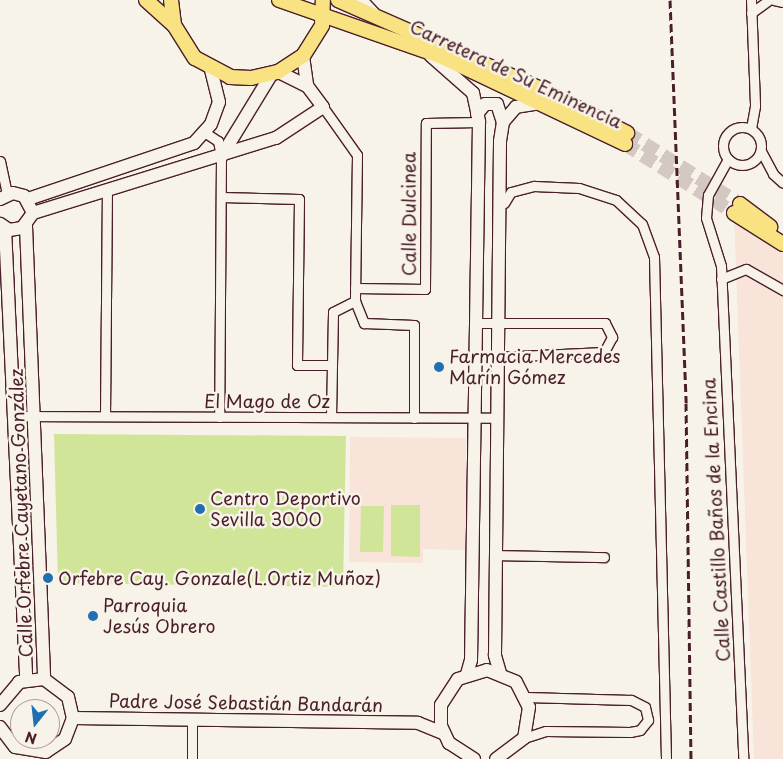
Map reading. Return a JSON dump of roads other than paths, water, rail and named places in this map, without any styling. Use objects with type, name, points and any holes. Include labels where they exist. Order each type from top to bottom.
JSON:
[{"type":"main road","points":[[146,0],[174,25],[195,58],[211,69],[230,76],[274,74],[303,56],[322,25],[323,6]]},
{"type":"main road","points":[[171,0],[174,25]]},
{"type":"main road","name":"Carretera de Su Eminencia","points":[[278,0],[323,6],[540,103],[626,139],[376,16],[338,0]]},
{"type":"main road","points":[[783,236],[737,209],[783,244]]},
{"type":"street","points":[[361,0],[376,16]]},
{"type":"street","points":[[751,0],[755,106],[751,129]]},
{"type":"street","points":[[751,13],[769,0]]},
{"type":"street","points":[[774,0],[783,2]]},
{"type":"street","points":[[419,48],[473,92],[478,118],[471,660],[467,674]]},
{"type":"street","points":[[303,56],[307,86],[356,155],[355,301],[364,323],[414,325],[414,418]]},
{"type":"street","points":[[0,161],[4,196],[28,199],[158,158],[194,143],[204,132],[219,102],[211,69]]},
{"type":"street","points":[[221,157],[274,74],[307,86]]},
{"type":"street","points":[[503,122],[516,107],[540,103]]},
{"type":"street","points":[[478,118],[485,104],[497,104],[503,122],[497,323],[495,654],[500,673]]},
{"type":"street","points":[[2,226],[26,226],[33,213],[107,189],[221,157],[276,138],[323,107]]},
{"type":"street","name":"Calle Dulcinea","points":[[355,288],[425,289],[426,123],[478,118]]},
{"type":"street","points":[[761,151],[749,164],[728,159],[723,145],[728,133],[739,127],[751,129],[760,138],[761,151],[773,174],[783,183]]},
{"type":"street","points":[[204,132],[218,141],[221,157],[219,417]]},
{"type":"street","name":"Calle Castillo Baños de la Encina","points":[[728,159],[708,195],[707,210],[721,279],[743,759]]},
{"type":"street","points":[[504,203],[511,192],[534,186],[579,188],[616,200],[642,224],[654,257],[666,759]]},
{"type":"street","points":[[105,416],[107,189]]},
{"type":"street","points":[[221,198],[299,199],[297,364],[332,366]]},
{"type":"street","points":[[28,199],[33,213]]},
{"type":"street","name":"Calle Orfebre Cayetano González","points":[[2,226],[26,680]]},
{"type":"street","name":"Calle Orfebre Cayetano González","points":[[26,226],[36,416],[44,680]]},
{"type":"street","points":[[721,279],[746,270],[783,290]]},
{"type":"street","points":[[331,417],[333,312],[355,301]]},
{"type":"street","points":[[476,323],[605,323],[612,336],[604,352],[497,356]]},
{"type":"street","name":"El Mago de Oz","points":[[13,416],[497,418]]},
{"type":"street","points":[[496,555],[604,557]]},
{"type":"street","points":[[418,723],[441,705],[450,686],[467,674],[500,673],[516,682],[526,697],[530,718],[524,738]]},
{"type":"street","points":[[0,705],[4,692],[26,680],[44,680],[68,696],[73,718],[65,739],[46,755],[26,756],[10,742],[0,727]]},
{"type":"street","points":[[497,759],[524,738],[546,731],[630,732],[640,730],[648,720],[645,707],[631,700],[526,697]]},
{"type":"street","points":[[441,705],[443,733],[471,759]]},
{"type":"street","name":"Padre José Sebastián Bandarán","points":[[73,718],[418,723],[443,733]]},
{"type":"street","points":[[192,720],[192,759]]},
{"type":"tunnel","points":[[627,133],[740,204]]},
{"type":"tunnel","points":[[625,144],[734,213]]},
{"type":"railway","points":[[670,0],[686,403],[691,759]]},
{"type":"place","name":"Farmacia Mercedes Marín Gómez","points":[[439,367]]},
{"type":"place","name":"Centro Deportivo Sevilla 3000","points":[[200,509]]},
{"type":"place","name":"Orfebre Cay. Gonzale(L.Ortiz Muñoz)","points":[[48,578]]},
{"type":"place","name":"Parroquia Jesús Obrero","points":[[93,616]]}]
